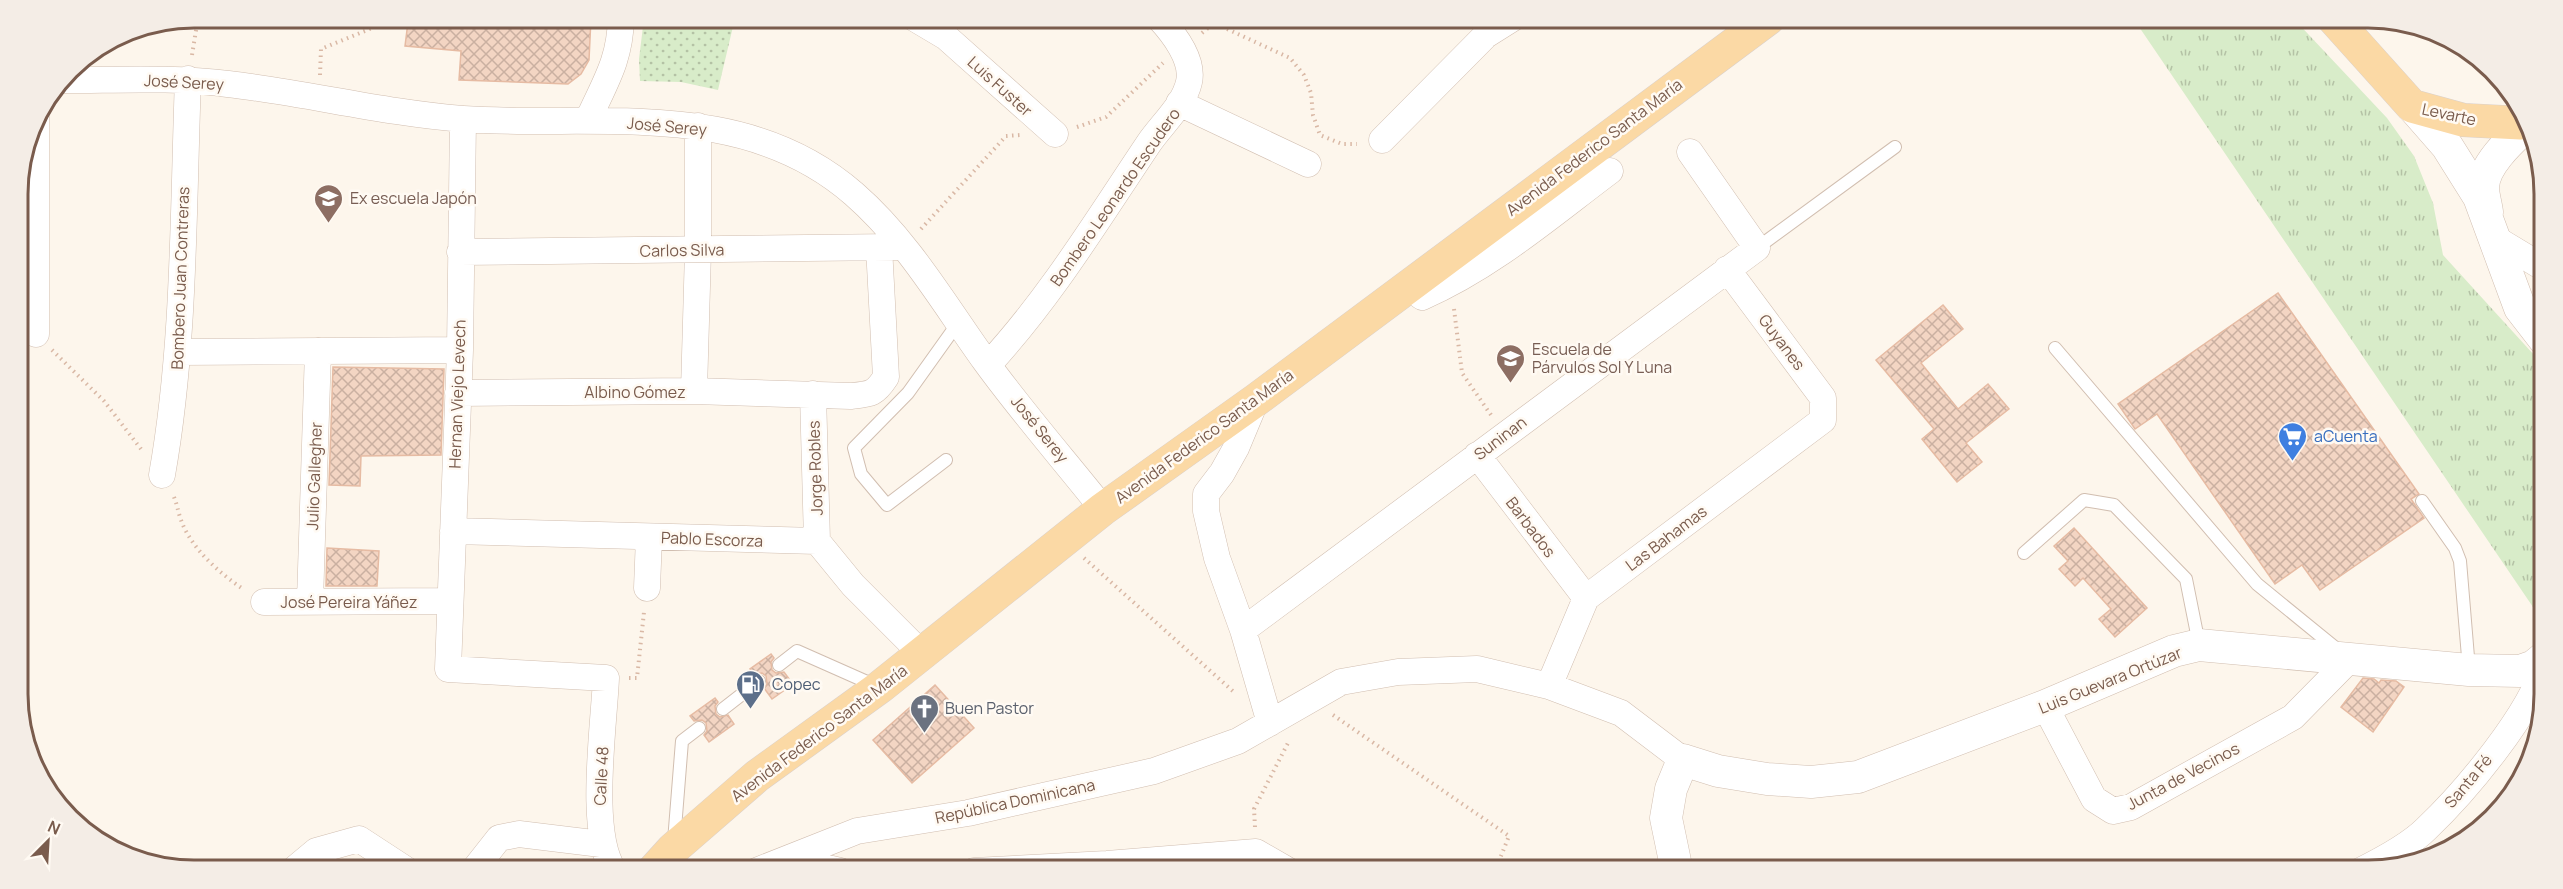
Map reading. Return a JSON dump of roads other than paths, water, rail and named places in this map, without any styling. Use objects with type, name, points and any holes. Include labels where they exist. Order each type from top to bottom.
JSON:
[{"type":"main road","name":"Avenida Federico Santa María","points":[[663,860],[757,776],[880,687],[1103,509],[1256,399],[1755,28]]},
{"type":"main road","points":[[2346,28],[2412,106]]},
{"type":"main road","name":"Levarte","points":[[2412,106],[2463,120],[2518,123]]},
{"type":"street","points":[[1382,140],[1486,35],[1496,28]]},
{"type":"street","points":[[588,120],[614,67],[621,29]]},
{"type":"street","name":"Luis Fuster","points":[[932,29],[946,37],[1055,134]]},
{"type":"street","name":"Bombero Leonardo Escudero","points":[[988,365],[1014,338],[1046,296],[1159,129],[1184,96],[1190,80],[1190,66],[1169,29]]},
{"type":"street","name":"José Serey","points":[[75,80],[188,79],[464,119],[588,120],[698,126],[754,138],[788,150],[853,193],[904,247],[988,365],[1103,509]]},
{"type":"street","name":"Bombero Juan Contreras","points":[[162,476],[173,415],[178,352],[188,79]]},
{"type":"street","points":[[1179,103],[1308,164]]},
{"type":"street","points":[[2412,106],[2447,146],[2479,197],[2520,308],[2534,326]]},
{"type":"street","name":"Hernan Viejo Levech","points":[[464,119],[460,350],[448,669],[606,678]]},
{"type":"street","points":[[694,391],[698,250],[698,126]]},
{"type":"street","points":[[2521,130],[2501,149],[2483,185],[2491,227],[2534,260]]},
{"type":"street","points":[[36,146],[36,334]]},
{"type":"street","points":[[1690,152],[1757,248]]},
{"type":"street","points":[[1408,286],[1422,297],[1451,284],[1507,249],[1610,171]]},
{"type":"street","name":"Carlos Silva","points":[[460,252],[904,247]]},
{"type":"street","name":"Albino Gómez","points":[[458,393],[694,391],[866,395],[877,390],[885,377],[879,248]]},
{"type":"street","name":"Suninan","points":[[1243,630],[1757,248]]},
{"type":"street","name":"Guyanes","points":[[1727,269],[1823,398],[1823,420]]},
{"type":"street","points":[[178,352],[460,350]]},
{"type":"street","name":"Julio Gallegher","points":[[310,601],[318,351]]},
{"type":"street","name":"Jorge Robles","points":[[813,394],[817,542]]},
{"type":"street","points":[[1256,399],[1236,448],[1222,473],[1206,494],[1206,511],[1217,558],[1243,630],[1270,723]]},
{"type":"street","name":"Las Bahamas","points":[[1548,686],[1586,598],[1823,420]]},
{"type":"street","name":"Barbados","points":[[1477,455],[1586,598]]},
{"type":"street","name":"Pablo Escorza","points":[[453,531],[817,542]]},
{"type":"street","points":[[647,588],[649,537]]},
{"type":"street","points":[[817,542],[853,585],[922,654]]},
{"type":"street","name":"José Pereira Yáñez","points":[[264,602],[449,601]]},
{"type":"street","name":"Luis Guevara Ortúzar","points":[[1683,760],[1718,771],[1767,779],[1811,782],[1858,777],[2046,706],[2174,651],[2199,645],[2469,670],[2520,670],[2534,666]]},
{"type":"street","name":"Junta de Vecinos","points":[[2046,706],[2094,799],[2113,811],[2131,807],[2293,717],[2350,659]]},
{"type":"street","name":"República Dominicana","points":[[789,859],[857,831],[968,813],[1154,771],[1238,741],[1341,682],[1398,672],[1477,669],[1548,686],[1622,712],[1683,760]]},
{"type":"street","name":"Calle 48","points":[[606,678],[599,816],[601,844],[609,860]]},
{"type":"street","name":"Santa Fé","points":[[2377,860],[2425,830],[2469,783],[2519,719],[2534,686]]},
{"type":"street","points":[[1675,860],[1666,818],[1671,789],[1683,760]]},
{"type":"street","points":[[482,860],[499,838],[519,834],[601,844]]},
{"type":"street","points":[[305,860],[316,851],[359,839],[391,860]]},
{"type":"street","points":[[1157,860],[1256,852],[1270,860]]},
{"type":"street","points":[[789,859],[793,860]]},
{"type":"lane","points":[[1757,248],[1895,147]]},
{"type":"lane","points":[[946,460],[887,504],[861,474],[854,448],[908,393],[958,323]]},
{"type":"lane","points":[[2055,348],[2257,584],[2350,659]]},
{"type":"lane","points":[[2024,553],[2084,500],[2114,505],[2186,579],[2199,645]]},
{"type":"lane","points":[[2422,501],[2455,548],[2460,561],[2469,670]]},
{"type":"lane","points":[[779,665],[797,651],[880,687]]},
{"type":"lane","points":[[723,709],[759,681]]},
{"type":"lane","points":[[663,860],[682,741],[699,728]]},
{"type":"place","name":"Ex escuela Japón","points":[[329,224]]},
{"type":"place","name":"Escuela de Párvulos Sol Y Luna","points":[[1511,384]]},
{"type":"place","name":"aCuenta","points":[[2293,462]]},
{"type":"place","name":"Copec","points":[[751,710]]},
{"type":"place","name":"Buen Pastor","points":[[924,734]]}]
